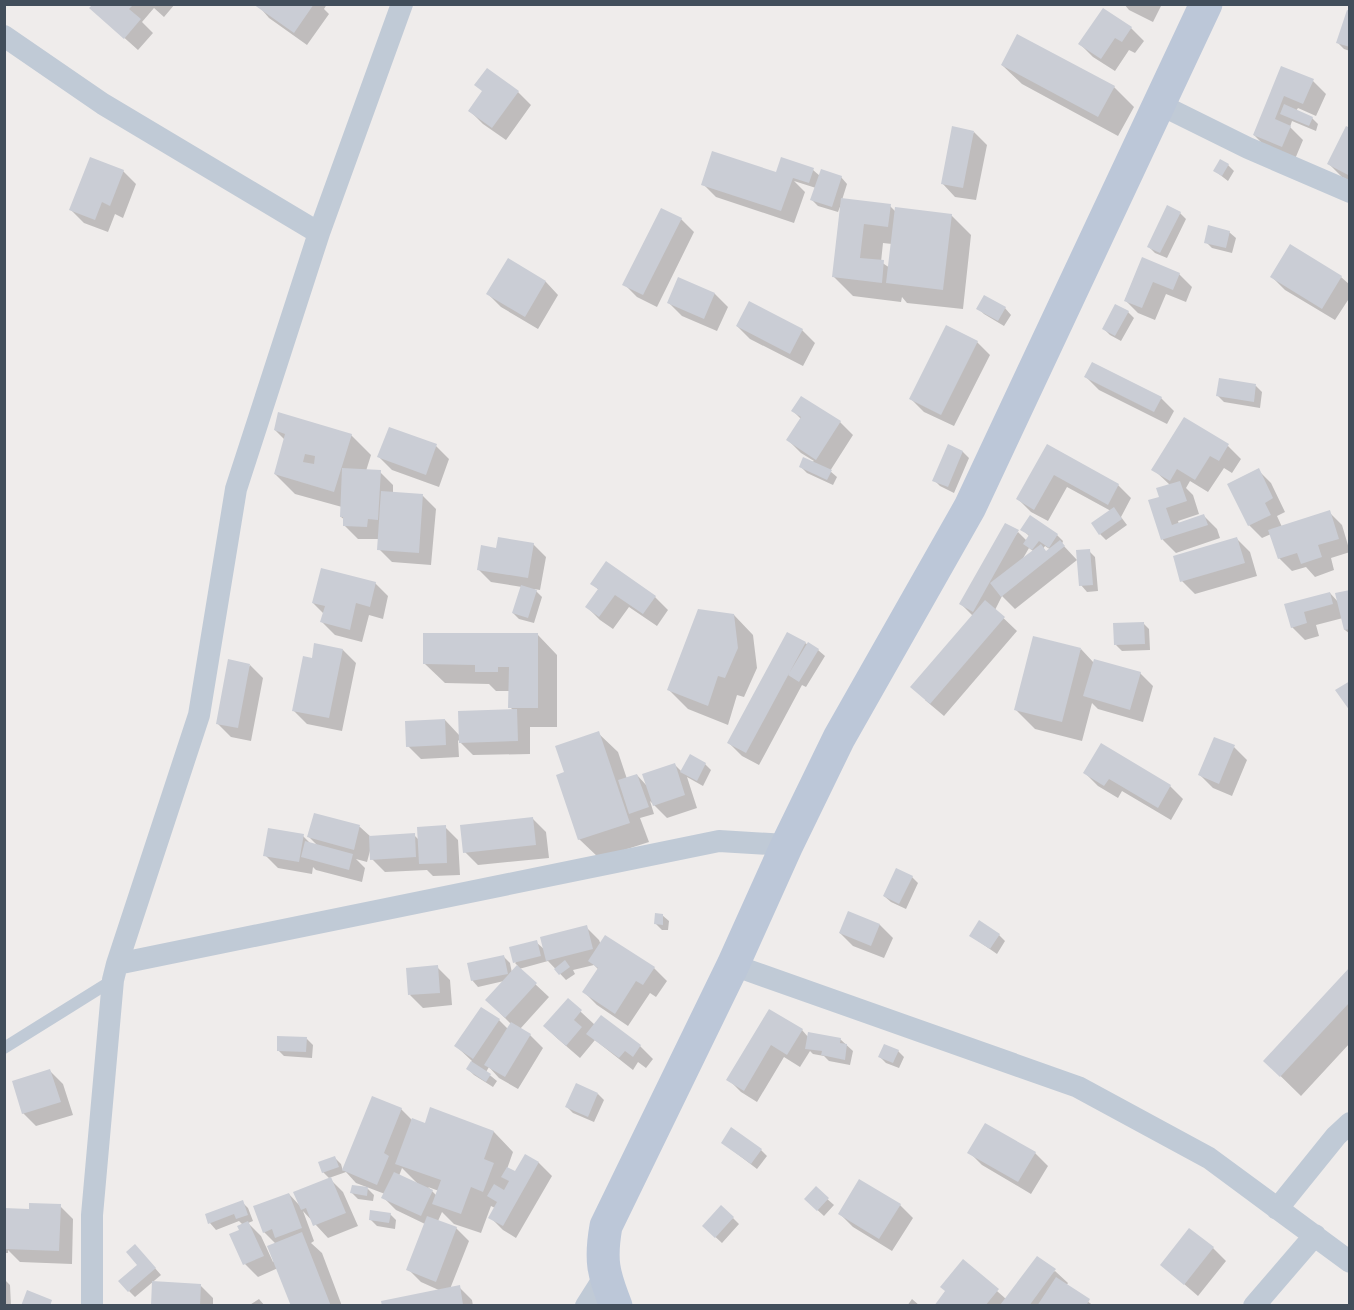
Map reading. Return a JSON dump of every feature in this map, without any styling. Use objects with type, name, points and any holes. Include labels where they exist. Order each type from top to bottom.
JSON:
[{"type":"main road","points":[[610,1291],[602,1252],[606,1226],[733,965],[787,845],[839,738],[970,507],[1206,4]]},
{"type":"street","points":[[92,1305],[92,1215],[115,972],[199,715],[236,489],[318,233],[402,4]]},
{"type":"street","points":[[4,36],[103,104],[318,233]]},
{"type":"street","points":[[1159,104],[1248,147],[1350,192]]},
{"type":"street","points":[[115,972],[719,841],[787,845]]},
{"type":"street","points":[[733,965],[1078,1087],[1209,1158],[1350,1262]]},
{"type":"street","points":[[1277,1209],[1336,1136],[1350,1124]]},
{"type":"street","points":[[1254,1305],[1315,1235]]},
{"type":"street","points":[[586,1305],[610,1291]]},
{"type":"lane","points":[[4,1048],[115,972]]},
{"type":"building","points":[[253,4],[314,4],[294,33]]},
{"type":"building","points":[[92,5],[133,5],[129,9],[141,19],[124,39],[89,8]]},
{"type":"building","points":[[1103,8],[1132,27],[1122,42],[1115,38],[1101,59],[1078,44]]},
{"type":"building","points":[[1347,10],[1350,11],[1350,47],[1336,43]]},
{"type":"building","points":[[1017,34],[1115,86],[1098,117],[1001,65]]},
{"type":"building","points":[[1281,66],[1314,79],[1303,104],[1284,96],[1275,119],[1291,126],[1282,147],[1253,135]]},
{"type":"building","points":[[487,68],[519,91],[492,128],[468,111],[482,91],[474,85]]},
{"type":"building","points":[[1284,104],[1313,117],[1309,126],[1280,114]]},
{"type":"building","points":[[952,126],[974,131],[963,188],[941,184]]},
{"type":"building","points":[[1346,126],[1350,128],[1350,176],[1327,164]]},
{"type":"building","points":[[712,151],[776,172],[781,157],[814,168],[809,183],[793,178],[781,211],[701,185]]},
{"type":"building","points":[[90,157],[124,170],[110,206],[102,202],[95,220],[69,210]]},
{"type":"building","points":[[1220,159],[1229,164],[1222,176],[1213,171]]},
{"type":"building","points":[[821,169],[842,176],[832,207],[810,200]]},
{"type":"building","points":[[841,198],[891,204],[888,227],[864,224],[860,258],[884,260],[882,283],[832,277]]},
{"type":"building","points":[[1167,205],[1181,212],[1160,253],[1147,247]]},
{"type":"building","points":[[895,207],[952,214],[943,290],[886,283]]},
{"type":"building","points":[[661,208],[682,218],[643,295],[622,285]]},
{"type":"building","points":[[1208,225],[1230,231],[1226,248],[1204,243]]},
{"type":"building","points":[[1290,244],[1342,276],[1322,309],[1270,277]]},
{"type":"building","points":[[1142,257],[1180,273],[1173,290],[1153,282],[1142,308],[1124,301]]},
{"type":"building","points":[[508,258],[546,281],[525,317],[486,294]]},
{"type":"building","points":[[678,277],[715,293],[704,319],[667,303]]},
{"type":"building","points":[[984,295],[1006,307],[998,321],[976,309]]},
{"type":"building","points":[[749,301],[803,329],[790,354],[736,326]]},
{"type":"building","points":[[1115,304],[1129,311],[1115,336],[1102,329]]},
{"type":"building","points":[[946,325],[978,341],[941,415],[909,399]]},
{"type":"building","points":[[1092,362],[1162,397],[1154,412],[1084,377]]},
{"type":"building","points":[[1219,378],[1256,384],[1254,402],[1216,396]]},
{"type":"building","points":[[801,396],[841,421],[816,460],[786,440],[801,417],[791,411]]},
{"type":"building","points":[[278,412],[352,434],[334,492],[274,474],[285,434],[274,430]],"holes":[[[305,454],[315,456],[314,464],[303,462]]]},
{"type":"building","points":[[1184,417],[1229,444],[1219,461],[1210,456],[1195,480],[1177,469],[1170,481],[1151,470]]},
{"type":"building","points":[[389,427],[437,444],[426,475],[377,457]]},
{"type":"building","points":[[948,444],[963,451],[948,487],[932,481]]},
{"type":"building","points":[[1047,444],[1119,484],[1108,505],[1054,475],[1034,510],[1016,499]]},
{"type":"building","points":[[803,457],[832,470],[827,480],[799,467]]},
{"type":"building","points":[[342,468],[381,470],[378,520],[368,519],[367,527],[343,526],[343,517],[340,517]]},
{"type":"building","points":[[1259,468],[1273,498],[1265,503],[1271,515],[1248,526],[1227,484]]},
{"type":"building","points":[[1180,481],[1187,501],[1166,508],[1172,525],[1204,514],[1208,525],[1161,540],[1148,500],[1159,497],[1156,488]]},
{"type":"building","points":[[381,491],[423,494],[419,553],[377,550]]},
{"type":"building","points":[[1114,507],[1122,519],[1099,535],[1091,523]]},
{"type":"building","points":[[1330,510],[1339,539],[1318,545],[1322,557],[1301,564],[1297,553],[1278,559],[1268,530]]},
{"type":"building","points":[[1030,515],[1058,534],[1049,548],[1039,541],[1032,550],[1023,544],[1029,535],[1020,530]]},
{"type":"building","points":[[1005,523],[1019,530],[973,612],[959,604]]},
{"type":"building","points":[[498,537],[534,543],[528,578],[477,570],[481,545],[496,548]]},
{"type":"building","points":[[1237,537],[1245,563],[1180,582],[1173,556]]},
{"type":"building","points":[[1060,540],[1065,546],[1001,597],[990,583],[1041,544],[1046,551]]},
{"type":"building","points":[[1090,549],[1093,585],[1079,586],[1076,550]]},
{"type":"building","points":[[606,561],[656,596],[643,614],[615,595],[599,617],[585,607],[598,589],[590,584]]},
{"type":"building","points":[[321,568],[376,582],[370,607],[356,603],[350,630],[320,622],[325,606],[312,603]]},
{"type":"building","points":[[521,585],[537,590],[528,618],[512,613]]},
{"type":"building","points":[[1350,590],[1350,629],[1344,630],[1335,593]]},
{"type":"building","points":[[1330,592],[1333,604],[1304,612],[1307,623],[1291,628],[1284,604]]},
{"type":"building","points":[[985,600],[1005,617],[930,704],[910,687]]},
{"type":"building","points":[[698,609],[734,614],[738,648],[725,678],[718,676],[708,706],[667,690]]},
{"type":"building","points":[[1144,622],[1145,644],[1114,645],[1113,623]]},
{"type":"building","points":[[787,632],[806,642],[746,753],[727,743]]},
{"type":"building","points":[[423,633],[538,633],[538,708],[508,708],[509,667],[498,667],[498,672],[475,672],[475,665],[423,664]]},
{"type":"building","points":[[1033,636],[1081,648],[1062,722],[1014,710]]},
{"type":"building","points":[[808,642],[819,649],[799,682],[788,675]]},
{"type":"building","points":[[314,643],[343,649],[329,718],[292,711],[303,656],[312,658]]},
{"type":"building","points":[[228,659],[250,664],[238,728],[216,724]]},
{"type":"building","points":[[1094,659],[1141,672],[1130,710],[1083,696]]},
{"type":"building","points":[[1350,681],[1350,711],[1335,690]]},
{"type":"building","points":[[517,709],[518,741],[459,743],[458,711]]},
{"type":"building","points":[[445,719],[446,745],[406,747],[405,721]]},
{"type":"building","points":[[599,731],[630,823],[578,840],[556,775],[564,772],[555,746]]},
{"type":"building","points":[[1214,737],[1235,745],[1219,784],[1198,775]]},
{"type":"building","points":[[1101,743],[1171,785],[1158,808],[1109,779],[1104,786],[1083,773]]},
{"type":"building","points":[[690,754],[706,763],[697,781],[680,772]]},
{"type":"building","points":[[675,763],[685,795],[653,806],[642,774]]},
{"type":"building","points":[[637,774],[649,807],[629,814],[618,780]]},
{"type":"building","points":[[314,813],[360,825],[354,850],[307,837]]},
{"type":"building","points":[[533,817],[536,845],[463,853],[460,825]]},
{"type":"building","points":[[446,825],[447,863],[419,864],[417,827]]},
{"type":"building","points":[[268,828],[304,834],[299,862],[263,856]]},
{"type":"building","points":[[415,833],[416,857],[370,860],[369,836]]},
{"type":"building","points":[[305,841],[353,854],[349,870],[301,857]]},
{"type":"building","points":[[896,868],[913,876],[899,904],[883,896]]},
{"type":"building","points":[[848,911],[880,924],[871,946],[839,933]]},
{"type":"building","points":[[655,913],[663,914],[663,925],[654,924]]},
{"type":"building","points":[[979,920],[1000,934],[990,949],[969,936]]},
{"type":"building","points":[[587,925],[593,949],[546,961],[540,937]]},
{"type":"building","points":[[605,935],[655,967],[643,985],[636,981],[615,1014],[582,992],[598,968],[588,961]]},
{"type":"building","points":[[537,940],[541,956],[513,963],[509,947]]},
{"type":"building","points":[[504,955],[508,974],[471,981],[467,963]]},
{"type":"building","points":[[565,960],[570,967],[559,975],[554,969]]},
{"type":"building","points":[[438,965],[440,993],[408,995],[406,968]]},
{"type":"building","points":[[517,965],[537,983],[505,1018],[485,1000]]},
{"type":"building","points":[[1350,967],[1350,1002],[1280,1077],[1263,1061]]},
{"type":"building","points":[[568,998],[582,1010],[574,1020],[582,1027],[566,1046],[543,1026]]},
{"type":"building","points":[[481,1007],[500,1019],[473,1059],[454,1046]]},
{"type":"building","points":[[769,1009],[803,1029],[787,1055],[771,1045],[744,1091],[726,1080]]},
{"type":"building","points":[[601,1015],[641,1045],[633,1057],[625,1051],[619,1058],[586,1034]]},
{"type":"building","points":[[511,1022],[531,1034],[505,1077],[484,1065]]},
{"type":"building","points":[[808,1032],[841,1038],[840,1043],[847,1044],[845,1060],[821,1055],[822,1051],[805,1049]]},
{"type":"building","points":[[277,1036],[307,1037],[306,1052],[277,1051]]},
{"type":"building","points":[[884,1044],[899,1050],[893,1063],[878,1057]]},
{"type":"building","points":[[471,1061],[491,1074],[486,1082],[466,1069]]},
{"type":"building","points":[[50,1069],[61,1102],[22,1114],[12,1081]]},
{"type":"building","points":[[576,1083],[598,1093],[588,1117],[565,1107]]},
{"type":"building","points":[[372,1096],[402,1108],[384,1153],[389,1156],[377,1185],[342,1170]]},
{"type":"building","points":[[430,1107],[494,1131],[484,1159],[494,1163],[483,1192],[471,1187],[461,1214],[432,1204],[441,1180],[395,1164],[412,1118],[425,1123]]},
{"type":"building","points":[[985,1123],[1036,1152],[1018,1182],[967,1153]]},
{"type":"building","points":[[731,1127],[762,1149],[751,1164],[721,1143]]},
{"type":"building","points":[[525,1154],[539,1162],[503,1226],[488,1218],[497,1202],[487,1196],[494,1184],[504,1190],[509,1181],[501,1177],[507,1167],[515,1171]]},
{"type":"building","points":[[335,1156],[339,1167],[322,1173],[318,1162]]},
{"type":"building","points":[[394,1172],[433,1190],[421,1216],[381,1198]]},
{"type":"building","points":[[331,1177],[346,1213],[313,1226],[306,1208],[301,1210],[293,1192]]},
{"type":"building","points":[[859,1179],[901,1204],[879,1239],[838,1214]]},
{"type":"building","points":[[352,1185],[368,1187],[367,1196],[350,1193]]},
{"type":"building","points":[[816,1186],[829,1198],[817,1211],[804,1199]]},
{"type":"building","points":[[289,1193],[302,1228],[275,1238],[272,1229],[263,1233],[253,1206]]},
{"type":"building","points":[[243,1200],[248,1215],[236,1219],[234,1214],[208,1224],[205,1214]]},
{"type":"building","points":[[29,1203],[61,1204],[59,1251],[5,1249],[4,1208],[29,1209]]},
{"type":"building","points":[[721,1205],[734,1217],[715,1238],[702,1226]]},
{"type":"building","points":[[370,1210],[391,1213],[389,1223],[369,1220]]},
{"type":"building","points":[[427,1216],[457,1227],[436,1282],[406,1270]]},
{"type":"building","points":[[248,1221],[264,1256],[243,1265],[229,1234],[239,1230],[237,1226]]},
{"type":"building","points":[[1189,1228],[1214,1247],[1184,1285],[1160,1265]]},
{"type":"building","points":[[302,1232],[331,1306],[291,1306],[267,1246]]},
{"type":"building","points":[[135,1244],[156,1268],[128,1292],[118,1281],[137,1265],[126,1252]]},
{"type":"building","points":[[1037,1256],[1056,1269],[1029,1306],[1001,1306],[1000,1305]]},
{"type":"building","points":[[963,1259],[999,1289],[985,1306],[934,1306],[945,1291],[940,1287]]},
{"type":"building","points":[[1056,1277],[1090,1299],[1086,1306],[1037,1306]]},
{"type":"building","points":[[152,1281],[201,1284],[200,1306],[151,1306]]},
{"type":"building","points":[[460,1285],[463,1305],[382,1306],[381,1301]]},
{"type":"building","points":[[27,1290],[52,1300],[50,1306],[21,1306]]}]
